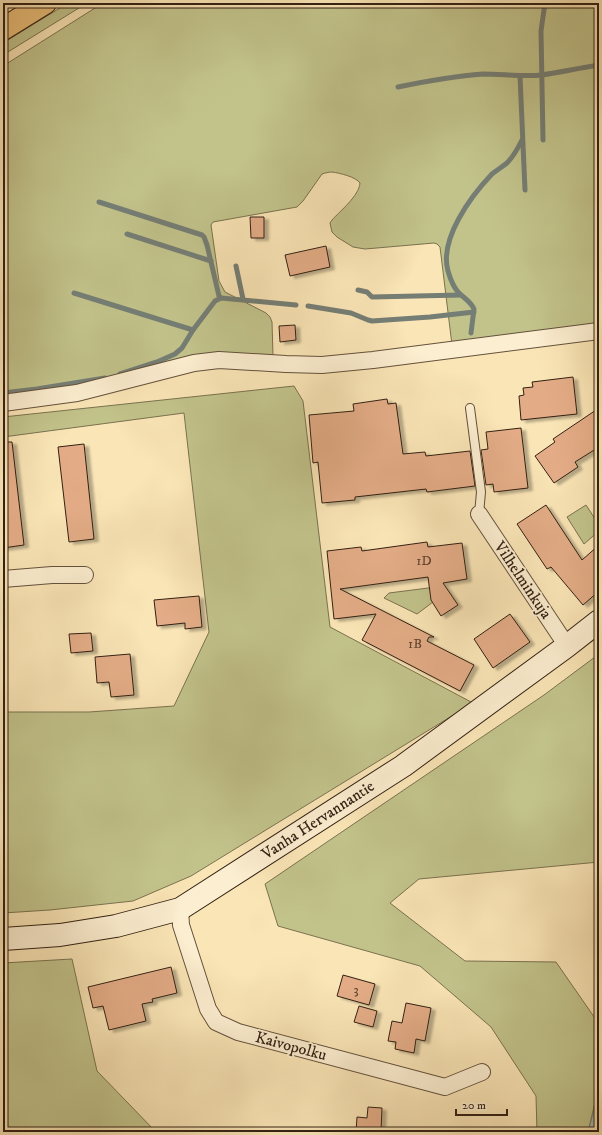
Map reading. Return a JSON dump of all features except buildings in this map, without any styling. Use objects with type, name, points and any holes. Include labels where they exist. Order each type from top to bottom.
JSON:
[{"type":"main road","points":[[3,29],[45,3]]},
{"type":"street","points":[[3,403],[77,393],[200,362],[219,360],[322,365],[373,360],[599,331]]},
{"type":"street","name":"Vilhelminkuja","points":[[479,514],[567,646]]},
{"type":"street","points":[[3,579],[52,575],[84,575]]},
{"type":"street","name":"Vanha Hervannantie","points":[[3,939],[60,935],[116,926],[180,909],[403,766],[599,622]]},
{"type":"street","name":"Kaivopolku","points":[[180,909],[181,924],[208,1009],[216,1022],[238,1032],[445,1087],[482,1072]]},
{"type":"lane","points":[[470,408],[481,492],[479,514]]},
{"type":"green space","points":[[68,3],[87,3],[3,55],[3,43]]},
{"type":"green space","points":[[103,3],[599,3],[599,323],[452,345],[440,247],[434,243],[365,249],[353,247],[337,237],[332,232],[330,223],[353,198],[359,188],[360,183],[348,176],[330,172],[322,174],[297,207],[213,222],[211,225],[219,281],[225,292],[266,313],[270,317],[272,322],[273,356],[140,370],[60,388],[3,395],[3,66]]},
{"type":"green space","points":[[294,386],[303,401],[330,627],[473,703],[191,876],[133,901],[50,910],[3,913],[3,712],[89,712],[174,706],[209,632],[184,413],[3,437],[3,417]]},
{"type":"green space","points":[[586,505],[599,525],[599,531],[584,544],[567,517]]},
{"type":"green space","points":[[444,586],[445,593],[417,614],[384,598],[389,593]]},
{"type":"green space","points":[[599,654],[599,862],[419,879],[390,903],[465,961],[556,962],[599,1024],[599,1086],[588,1132],[537,1132],[536,1096],[491,1027],[420,966],[278,926],[265,884],[544,695]]},
{"type":"green space","points":[[72,959],[97,1071],[156,1132],[3,1132],[3,963]]},
{"type":"water","points":[[597,1098],[599,1098],[599,1132],[588,1132]]},
{"type":"waterway","points":[[543,140],[541,31],[545,3]]},
{"type":"waterway","points":[[398,87],[462,76],[483,74],[527,76],[542,75],[599,65]]},
{"type":"waterway","points":[[520,76],[525,190]]},
{"type":"waterway","points":[[471,333],[474,309],[457,291],[451,280],[446,259],[448,245],[452,232],[466,206],[492,174],[507,163],[516,152],[522,140]]},
{"type":"waterway","points":[[99,202],[202,235],[207,245],[219,296],[221,298],[296,305]]},
{"type":"waterway","points":[[127,234],[211,261]]},
{"type":"waterway","points":[[236,266],[243,299]]},
{"type":"waterway","points":[[358,290],[367,292],[372,297],[461,295]]},
{"type":"waterway","points":[[74,293],[193,330]]},
{"type":"waterway","points":[[120,374],[157,362],[175,354],[182,348],[193,330],[215,301],[221,298]]},
{"type":"waterway","points":[[308,306],[351,313],[372,321],[474,312]]},
{"type":"waterway","points":[[3,393],[105,378]]}]
